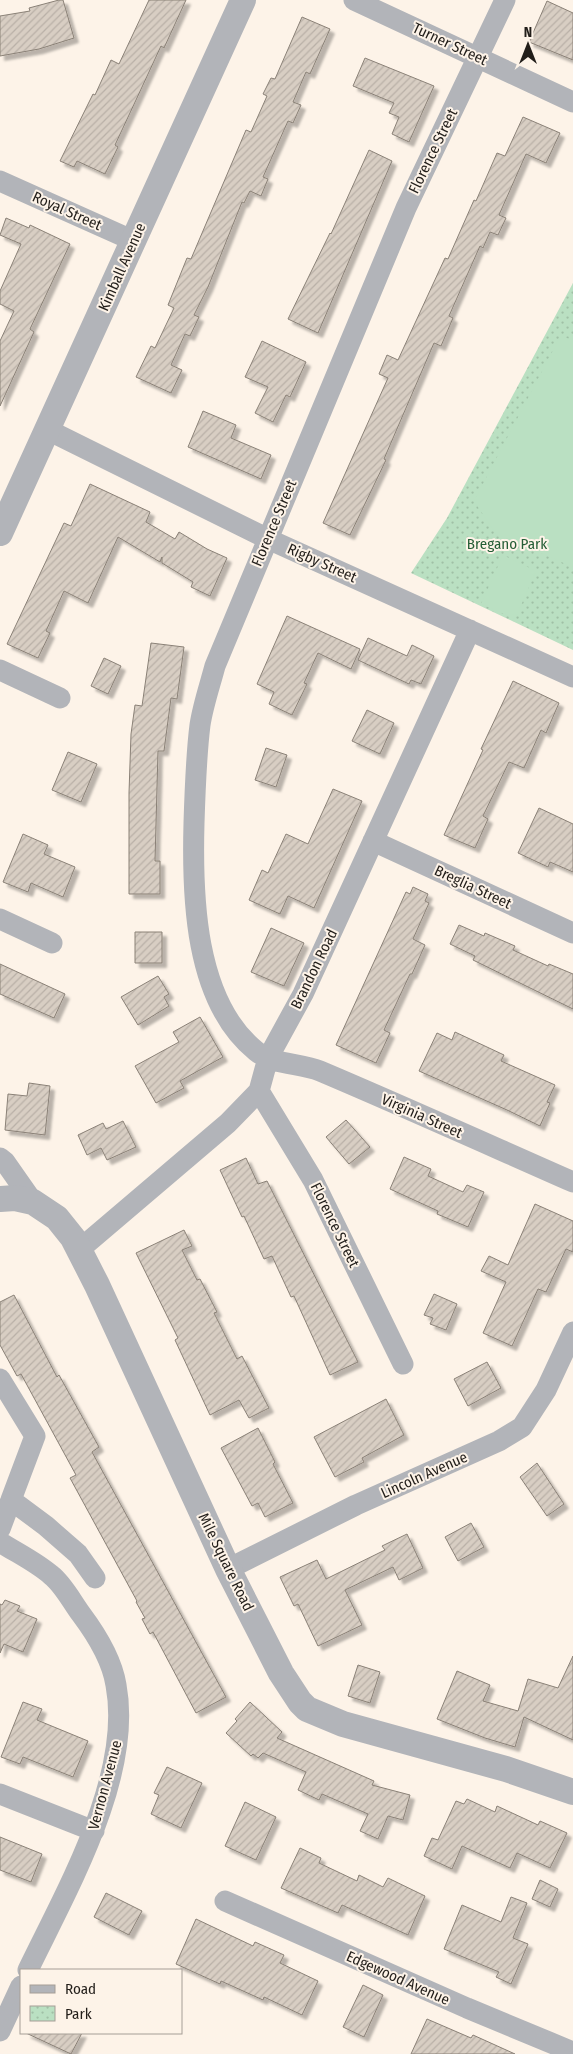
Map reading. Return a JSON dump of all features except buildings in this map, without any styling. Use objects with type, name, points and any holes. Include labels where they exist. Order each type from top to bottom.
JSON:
[{"type":"street","name":"Kimball Avenue","points":[[0,533],[244,0]]},
{"type":"street","name":"Turner Street","points":[[354,0],[573,102]]},
{"type":"street","name":"Florence Street","points":[[268,1058],[257,1052],[241,1037],[233,1027],[215,995],[196,925],[193,881],[194,798],[200,723],[215,666],[406,208],[505,0]]},
{"type":"street","name":"Royal Street","points":[[0,181],[134,241]]},
{"type":"street","name":"Rigby Street","points":[[48,430],[268,539],[573,677]]},
{"type":"street","name":"Brandon Road","points":[[260,1090],[268,1058],[303,994],[470,630]]},
{"type":"street","points":[[0,670],[60,698]]},
{"type":"street","name":"Breglia Street","points":[[373,841],[573,933]]},
{"type":"street","points":[[0,919],[52,943]]},
{"type":"street","name":"Virginia Street","points":[[268,1058],[318,1070],[573,1182]]},
{"type":"street","name":"Florence Street","points":[[260,1090],[312,1180],[403,1364]]},
{"type":"street","points":[[80,1248],[228,1123],[260,1090]]},
{"type":"street","points":[[0,1158],[5,1162],[33,1202]]},
{"type":"street","name":"Mile Square Road","points":[[0,1199],[15,1198],[33,1202],[57,1218],[80,1248],[228,1569],[288,1685],[300,1702],[307,1708],[343,1724],[506,1769],[573,1792]]},
{"type":"street","name":"Lincoln Avenue","points":[[228,1569],[356,1506],[499,1441],[522,1427],[546,1390],[573,1332]]},
{"type":"street","points":[[0,1379],[35,1436],[0,1529]]},
{"type":"street","points":[[11,1500],[46,1526],[78,1554],[95,1578]]},
{"type":"street","name":"Vernon Avenue","points":[[0,1542],[53,1575],[90,1626],[107,1657],[116,1685],[120,1736],[117,1754],[94,1831],[28,1969]]},
{"type":"street","points":[[0,1794],[94,1831]]},
{"type":"street","name":"Edgewood Avenue","points":[[224,1901],[467,2008],[573,2052]]},
{"type":"street","points":[[0,2031],[20,1988]]},
{"type":"green space","name":"Bregano Park","points":[[573,283],[573,650],[411,573],[447,518]]},
{"type":"green space","points":[[561,335],[573,341],[573,567],[496,534],[474,501]]},
{"type":"green space","points":[[503,555],[536,571],[515,619],[481,604]]}]
